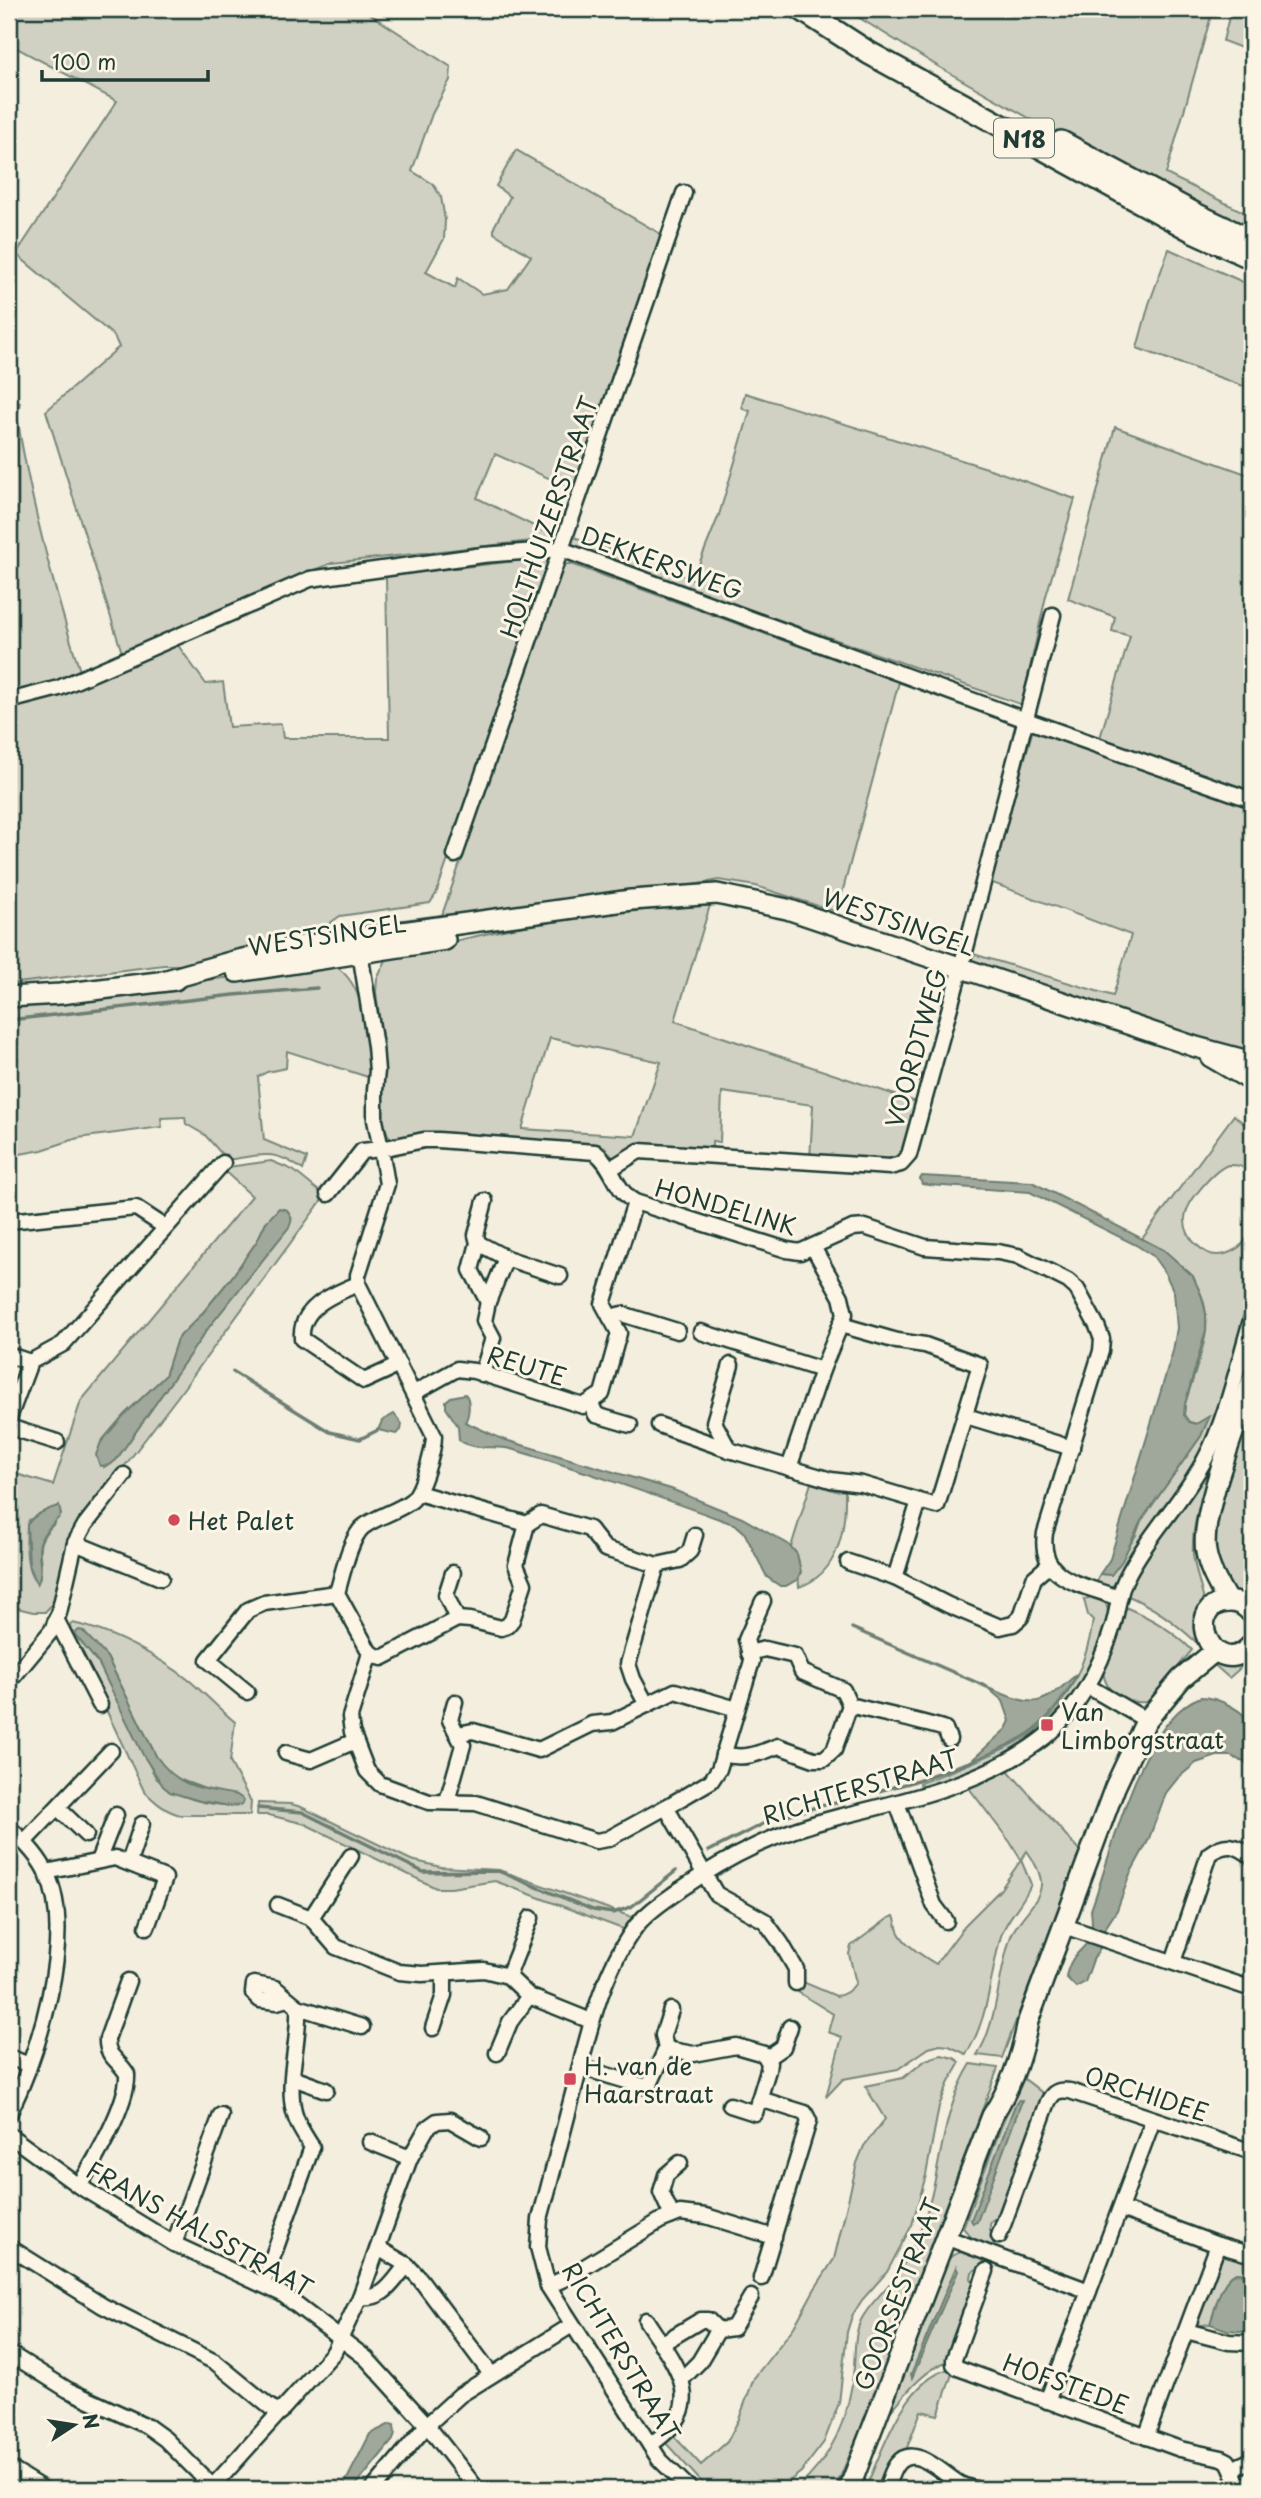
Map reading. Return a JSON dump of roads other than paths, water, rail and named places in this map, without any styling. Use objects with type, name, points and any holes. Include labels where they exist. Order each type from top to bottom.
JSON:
[{"type":"highway","name":"N18","points":[[801,9],[869,52],[1195,232],[1252,258]]},
{"type":"highway","name":"N18","points":[[828,9],[992,105],[1195,214],[1252,241]]},
{"type":"main road","name":"WESTSINGEL","points":[[9,997],[60,994],[163,981],[359,947],[474,935],[579,907],[689,894],[717,894],[787,908],[1196,1047],[1252,1062]]},
{"type":"main road","name":"WESTSINGEL","points":[[1196,1047],[1252,1081]]},
{"type":"main road","points":[[1248,1653],[1230,1656],[1211,1646],[1204,1623],[1238,1606],[1209,1566],[1205,1550],[1208,1512],[1252,1380]]},
{"type":"main road","name":"GOORSESTRAAT","points":[[849,2489],[992,2116],[996,2091],[1011,2051],[1072,1928],[1115,1787],[1142,1719],[1211,1646]]},
{"type":"street","name":"HOLTHUIZERSTRAAT","points":[[455,855],[684,193]]},
{"type":"street","name":"DEKKERSWEG","points":[[9,701],[82,679],[310,579],[483,555],[561,550],[1252,800]]},
{"type":"street","name":"VOORDTWEG","points":[[610,1169],[639,1151],[890,1167],[901,1164],[909,1155],[1053,615]]},
{"type":"street","points":[[359,947],[375,1046],[375,1120],[387,1184],[358,1275],[358,1284],[434,1436],[434,1445],[418,1493],[412,1501],[362,1528],[355,1537],[337,1593],[370,1653],[382,1658],[457,1619],[500,1628],[507,1626],[512,1620],[524,1584],[516,1564],[527,1524],[541,1515],[589,1529],[605,1549],[657,1565],[680,1560],[690,1551],[695,1535]]},
{"type":"street","name":"HONDELINK","points":[[328,1194],[362,1151],[424,1140],[595,1152],[603,1158],[624,1196],[635,1202],[787,1250],[800,1252],[853,1228],[865,1227],[925,1247],[1018,1256],[1068,1281],[1077,1289],[1102,1339],[1101,1350],[1045,1533],[1043,1546],[1049,1565]]},
{"type":"street","points":[[9,1418],[30,1362],[63,1343],[223,1163]]},
{"type":"street","points":[[485,1200],[471,1270],[488,1302]]},
{"type":"street","name":"REUTE","points":[[414,1393],[457,1369],[482,1374],[583,1406],[602,1394],[619,1333],[603,1304],[635,1202]]},
{"type":"street","points":[[9,1221],[136,1208],[165,1227]]},
{"type":"street","points":[[478,1243],[506,1258],[559,1276]]},
{"type":"street","points":[[789,1468],[822,1370],[845,1314],[841,1297],[813,1247]]},
{"type":"street","points":[[482,1374],[493,1338],[484,1321],[488,1302],[506,1258]]},
{"type":"street","points":[[358,1284],[319,1301],[301,1328],[302,1339],[364,1381],[399,1365]]},
{"type":"street","points":[[610,1317],[622,1314],[677,1331]]},
{"type":"street","name":"RICHTERSTRAAT","points":[[690,2489],[659,2459],[572,2325],[548,2286],[538,2248],[540,2219],[591,2021],[615,1961],[639,1922],[652,1910],[704,1874],[753,1846],[781,1834],[941,1790],[1016,1757],[1054,1729],[1089,1687],[1114,1624],[1118,1598],[1135,1562],[1206,1458],[1217,1434],[1252,1317]]},
{"type":"street","points":[[659,1424],[729,1450],[789,1468],[831,1480],[862,1484],[936,1506],[966,1416],[979,1365],[925,1345],[897,1341],[841,1325]]},
{"type":"street","points":[[701,1332],[822,1370]]},
{"type":"street","points":[[9,1355],[30,1362]]},
{"type":"street","points":[[729,1450],[714,1422],[731,1365]]},
{"type":"street","name":"REUTE","points":[[591,1403],[596,1415],[630,1425]]},
{"type":"street","points":[[966,1416],[1072,1448]]},
{"type":"street","points":[[9,1427],[57,1442]]},
{"type":"street","points":[[9,1682],[52,1630],[75,1542],[124,1475]]},
{"type":"street","points":[[418,1493],[527,1524]]},
{"type":"street","points":[[895,1578],[919,1501]]},
{"type":"street","points":[[75,1542],[161,1578]]},
{"type":"street","points":[[848,1562],[895,1578],[1000,1627],[1013,1624],[1021,1617],[1034,1578],[1049,1565],[1063,1577],[1118,1598]]},
{"type":"street","points":[[647,1705],[628,1664],[657,1565]]},
{"type":"street","points":[[453,1573],[446,1595],[457,1619]]},
{"type":"street","points":[[247,1692],[208,1660],[248,1610],[264,1603],[337,1593]]},
{"type":"street","points":[[370,1653],[350,1717],[352,1732],[367,1770],[380,1784],[429,1802],[476,1803],[596,1841],[608,1839],[711,1781],[719,1769],[752,1661],[746,1640],[763,1601]]},
{"type":"street","points":[[56,1619],[100,1705]]},
{"type":"street","points":[[723,1754],[737,1758],[746,1757],[778,1746],[814,1759],[824,1759],[834,1751],[850,1705],[843,1690],[802,1672],[795,1657],[765,1649],[749,1653]]},
{"type":"street","points":[[1089,1687],[1142,1719]]},
{"type":"street","points":[[458,1734],[473,1731],[539,1750],[592,1724],[612,1722],[675,1691],[737,1709]]},
{"type":"street","points":[[447,1801],[463,1745],[450,1720],[455,1702]]},
{"type":"street","points":[[850,1705],[877,1713],[907,1717],[945,1729],[949,1739]]},
{"type":"street","points":[[286,1752],[311,1760],[355,1741]]},
{"type":"street","points":[[25,1842],[111,1751]]},
{"type":"street","points":[[897,1803],[934,1905],[946,1921]]},
{"type":"street","points":[[666,1807],[716,1894],[765,1922],[781,1942],[796,1969],[796,1983]]},
{"type":"street","points":[[58,1808],[86,1835]]},
{"type":"street","points":[[98,1861],[116,1815]]},
{"type":"street","points":[[129,1862],[142,1824]]},
{"type":"street","points":[[9,1828],[25,1842],[46,1872],[57,1909],[58,1927],[51,1990],[42,2026],[24,2084],[9,2114]]},
{"type":"street","points":[[1173,1962],[1209,1854],[1218,1847],[1232,1845],[1242,1848],[1252,1857]]},
{"type":"street","points":[[312,1918],[351,1856]]},
{"type":"street","points":[[46,1872],[115,1858],[165,1878],[146,1927]]},
{"type":"street","points":[[278,1905],[312,1918],[336,1947],[399,1972],[444,1974],[484,1969],[508,1976],[529,1997],[591,2021]]},
{"type":"street","points":[[508,1976],[531,1917]]},
{"type":"street","points":[[1072,1928],[1252,1989]]},
{"type":"street","points":[[433,2028],[444,1995],[444,1974]]},
{"type":"street","points":[[79,2186],[98,2155],[126,2089],[127,2074],[110,2056],[107,2039],[128,1981]]},
{"type":"street","points":[[498,2053],[510,2022],[529,1997]]},
{"type":"street","points":[[263,2284],[312,2147],[300,2129],[294,2112],[293,2003],[362,2027]]},
{"type":"street","points":[[580,2067],[643,2086],[650,2084],[666,2049],[663,2035],[671,2010]]},
{"type":"street","points":[[767,2058],[783,2047],[790,2027]]},
{"type":"street","points":[[666,2049],[693,2054],[736,2046],[758,2051],[767,2058],[768,2070],[755,2113],[730,2105]]},
{"type":"street","points":[[9,2057],[29,2065]]},
{"type":"street","points":[[293,2078],[326,2090]]},
{"type":"street","name":"ORCHIDEE","points":[[999,2236],[1052,2094],[1058,2091],[1070,2091],[1252,2152]]},
{"type":"street","points":[[760,2099],[805,2113],[809,2121],[761,2278]]},
{"type":"street","points":[[174,2244],[221,2115]]},
{"type":"street","points":[[9,2353],[68,2390],[148,2426],[165,2439],[209,2483],[215,2484],[334,2352],[360,2297],[410,2158],[427,2128],[437,2121],[450,2120],[481,2138]]},
{"type":"street","points":[[1047,2401],[1153,2120]]},
{"type":"street","name":"FRANS HALSSTRAAT","points":[[9,2135],[79,2186],[174,2244],[282,2294],[366,2358],[427,2425],[477,2489]]},
{"type":"street","points":[[370,2142],[410,2158]]},
{"type":"street","points":[[672,2216],[661,2192],[666,2175],[680,2163]]},
{"type":"street","points":[[1121,2209],[1252,2255]]},
{"type":"street","points":[[548,2286],[672,2216],[688,2213],[705,2216],[774,2237]]},
{"type":"street","points":[[945,2237],[1089,2291]]},
{"type":"street","points":[[1146,2437],[1218,2245]]},
{"type":"street","points":[[9,2247],[103,2306],[215,2362],[270,2407],[281,2412]]},
{"type":"street","points":[[378,2248],[407,2265],[420,2278],[491,2374]]},
{"type":"street","points":[[360,2297],[372,2298],[385,2292],[407,2265]]},
{"type":"street","name":"HOFSTEDE","points":[[986,2271],[954,2364],[1146,2437],[1181,2449],[1222,2458],[1228,2461],[1232,2469]]},
{"type":"street","points":[[718,2330],[733,2328],[751,2297]]},
{"type":"street","points":[[646,2320],[682,2379],[685,2400],[673,2426],[650,2445]]},
{"type":"street","points":[[661,2344],[701,2320],[714,2323],[718,2330]]},
{"type":"street","points":[[373,2489],[427,2425],[460,2395],[572,2325]]},
{"type":"street","points":[[682,2379],[699,2362],[718,2330]]},
{"type":"street","points":[[1186,2331],[1229,2342],[1252,2343]]},
{"type":"street","points":[[886,2489],[897,2464],[904,2458],[913,2456],[930,2463],[962,2485],[976,2489]]},
{"type":"street","points":[[1238,2489],[1232,2469],[1252,2460]]},
{"type":"street","points":[[9,2468],[43,2489]]},
{"type":"waterway","points":[[9,1020],[317,988]]},
{"type":"waterway","points":[[233,1372],[330,1432],[360,1439],[378,1430]]},
{"type":"waterway","points":[[852,1628],[987,1687]]},
{"type":"waterway","points":[[709,1851],[775,1818],[909,1783],[970,1762]]},
{"type":"waterway","points":[[258,1808],[302,1812],[423,1872],[498,1871],[593,1910],[613,1913],[631,1907],[676,1871]]},
{"type":"place","name":"Het Palet","points":[[174,1520]]},
{"type":"place","name":"Van Limborgstraat","points":[[1047,1725]]},
{"type":"place","name":"H. van de Haarstraat","points":[[570,2079]]}]
